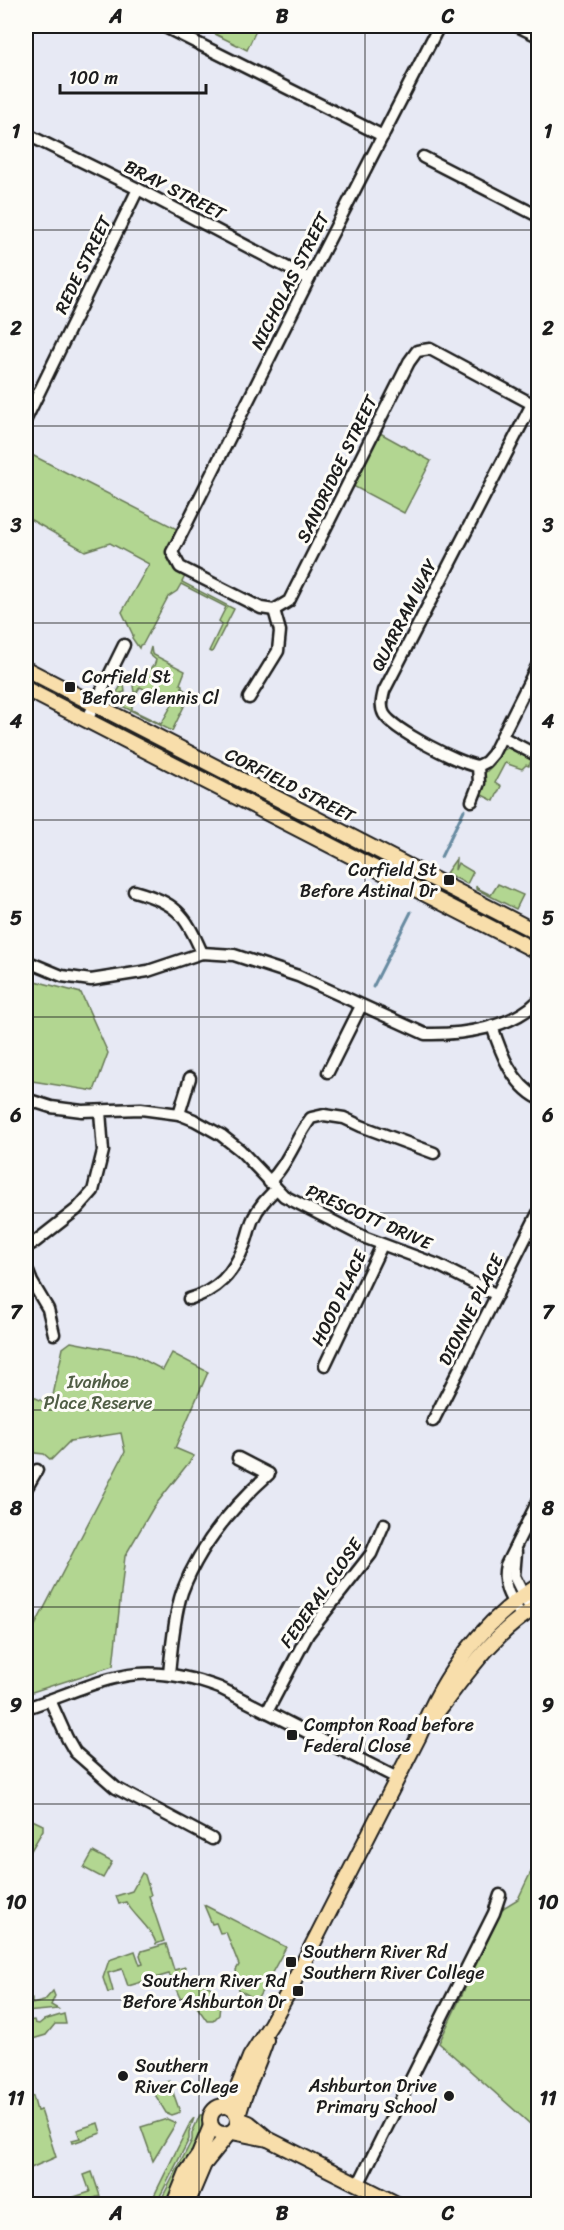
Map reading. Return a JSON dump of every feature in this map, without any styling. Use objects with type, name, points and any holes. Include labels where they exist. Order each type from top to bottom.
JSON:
[{"type":"main road","name":"CORFIELD STREET","points":[[26,669],[538,933]]},
{"type":"main road","name":"CORFIELD STREET","points":[[26,689],[538,952]]},
{"type":"main road","points":[[268,2139],[231,2133],[221,2134],[212,2126],[210,2118],[213,2111],[224,2106],[238,2087],[250,2057],[271,2024],[419,1736],[430,1708],[461,1658],[480,1635],[518,1599],[538,1586]]},
{"type":"main road","points":[[419,1736],[481,1655],[530,1611]]},
{"type":"main road","points":[[187,2205],[204,2164],[237,2126],[241,2103],[259,2062],[271,2024]]},
{"type":"main road","points":[[224,2106],[235,2110],[239,2118],[249,2123],[268,2139],[397,2205]]},
{"type":"main road","points":[[174,2205],[187,2172],[200,2155],[212,2126]]},
{"type":"street","points":[[163,26],[383,136]]},
{"type":"street","name":"NICHOLAS STREET","points":[[274,609],[261,608],[180,567],[172,552],[439,26]]},
{"type":"street","points":[[517,26],[538,36]]},
{"type":"street","name":"BRAY STREET","points":[[26,134],[138,189],[309,279]]},
{"type":"street","points":[[423,157],[538,216]]},
{"type":"street","name":"REDE STREET","points":[[26,419],[138,189]]},
{"type":"street","name":"SANDRIDGE STREET","points":[[274,609],[283,606],[293,594],[409,362],[417,351],[430,349],[535,405]]},
{"type":"street","name":"QUARRAM WAY","points":[[478,766],[465,763],[396,728],[382,711],[382,701],[384,691],[535,405]]},
{"type":"street","points":[[249,698],[278,651],[280,631],[274,609]]},
{"type":"street","points":[[87,720],[124,645]]},
{"type":"street","points":[[472,801],[479,783],[478,766],[486,762],[493,754],[538,664]]},
{"type":"street","points":[[502,737],[538,756]]},
{"type":"street","points":[[134,891],[160,898],[176,909],[190,925],[202,953]]},
{"type":"street","points":[[26,961],[63,976],[91,980],[148,971],[202,953],[234,955],[288,973],[425,1034],[447,1035],[492,1026],[516,1017],[538,1001]]},
{"type":"street","points":[[328,1072],[361,1006]]},
{"type":"street","points":[[492,1026],[509,1067],[519,1084],[538,1098]]},
{"type":"street","points":[[179,1114],[190,1078]]},
{"type":"street","name":"PRESCOTT DRIVE","points":[[26,1099],[51,1107],[82,1112],[141,1108],[179,1114],[221,1135],[240,1150],[273,1186],[293,1202],[382,1245],[438,1265],[497,1295]]},
{"type":"street","points":[[26,1247],[77,1209],[93,1191],[103,1151],[100,1111]]},
{"type":"street","points":[[189,1299],[212,1291],[225,1278],[244,1247],[259,1207],[311,1118],[324,1115],[344,1118],[434,1154]]},
{"type":"street","name":"DIONNE PLACE","points":[[433,1421],[538,1214]]},
{"type":"street","name":"HOOD PLACE","points":[[325,1365],[382,1245]]},
{"type":"street","points":[[26,1268],[48,1310],[54,1334]]},
{"type":"street","points":[[169,1674],[181,1594],[197,1556],[249,1492],[269,1474],[238,1458]]},
{"type":"street","points":[[26,1489],[37,1470]]},
{"type":"street","points":[[530,1611],[518,1599],[503,1577],[506,1565],[538,1501]]},
{"type":"street","name":"FEDERAL CLOSE","points":[[267,1712],[308,1634],[371,1554],[384,1524]]},
{"type":"street","points":[[26,1708],[120,1676],[139,1673],[169,1674],[196,1679],[397,1778]]},
{"type":"street","points":[[50,1700],[75,1752],[116,1788],[212,1839]]},
{"type":"street","points":[[358,2185],[494,1913],[500,1895]]},
{"type":"green space","points":[[199,26],[258,26],[247,50]]},
{"type":"green space","points":[[380,433],[431,461],[404,513],[353,486]]},
{"type":"green space","points":[[26,452],[177,529],[169,555],[173,566],[185,576],[182,582],[234,609],[212,652],[209,651],[222,624],[219,621],[226,607],[181,584],[177,591],[168,597],[139,648],[132,638],[133,635],[122,612],[149,564],[110,543],[85,551],[26,517]]},
{"type":"green space","points":[[151,647],[152,654],[185,671],[180,684],[190,694],[172,731],[120,705],[116,694],[129,672],[124,684],[125,692],[118,694],[122,705],[132,703],[132,710],[161,724],[173,703],[140,687],[137,692],[134,692],[133,686],[136,682],[141,684],[154,666],[156,660],[149,654]]},
{"type":"green space","points":[[508,748],[532,758],[529,766],[526,765],[522,769],[505,763],[495,782],[501,786],[494,801],[480,794],[484,774],[494,764],[502,750]]},
{"type":"green space","points":[[456,859],[455,870],[458,863],[473,872],[467,884],[446,873]]},
{"type":"green space","points":[[498,884],[523,895],[516,909],[476,889],[476,886],[491,895]]},
{"type":"green space","points":[[26,977],[81,993],[108,1053],[94,1091],[32,1081],[26,1078]]},
{"type":"green space","name":"Ivanhoe Place Reserve","points":[[71,1342],[133,1354],[163,1370],[172,1353],[208,1372],[175,1448],[194,1456],[153,1508],[125,1556],[113,1666],[26,1694],[26,1643],[125,1452],[121,1433],[70,1441],[51,1460],[44,1454],[35,1453],[27,1394],[51,1405],[63,1348]]},
{"type":"green space","points":[[26,1817],[43,1825],[43,1830],[26,1859]]},
{"type":"green space","points":[[93,1852],[112,1862],[103,1878],[84,1868]]},
{"type":"green space","points":[[538,1857],[538,2131],[439,2043],[503,1908],[518,1899]]},
{"type":"green space","points":[[142,1873],[145,1875],[151,1895],[149,1896],[164,1941],[156,1944],[126,1902],[119,1904],[116,1896],[132,1891]]},
{"type":"green space","points":[[204,1905],[286,1947],[257,2000],[239,1990],[236,1970],[239,1965],[226,1932],[220,1933],[216,1923],[212,1924]]},
{"type":"green space","points":[[166,1944],[174,1970],[185,1967],[183,1975],[210,1987],[220,2005],[219,2015],[213,2021],[207,2021],[195,2004],[193,2005],[189,1996],[180,1998],[169,1974],[128,1986],[122,1969],[108,1973],[113,1991],[108,1993],[103,1978],[109,1960],[135,1951],[140,1965],[143,1964],[140,1955],[142,1951]]},
{"type":"green space","points":[[53,1991],[55,1996],[51,2005],[58,2009],[26,2012],[26,1998],[32,1999],[32,2004],[44,2001]]},
{"type":"green space","points":[[64,2014],[66,2024],[55,2024],[46,2035],[26,2041],[27,2021],[34,2020],[39,2024],[44,2020]]},
{"type":"green space","points":[[169,2081],[180,2112],[171,2115],[166,2113],[151,2088]]},
{"type":"green space","points":[[33,2096],[37,2111],[41,2110],[56,2157],[26,2170],[26,2099]]},
{"type":"green space","points":[[200,2115],[203,2115],[203,2138],[171,2204],[159,2204],[192,2140],[192,2133]]},
{"type":"green space","points":[[194,2118],[189,2139],[156,2204],[150,2204],[190,2123]]},
{"type":"green space","points":[[167,2119],[176,2123],[153,2161],[141,2127]]},
{"type":"green space","points":[[98,2123],[101,2133],[73,2143],[72,2140],[80,2138],[77,2130]]},
{"type":"green space","points":[[92,2172],[100,2196],[76,2204],[74,2197],[90,2192],[84,2175]]},
{"type":"waterway","points":[[441,857],[464,810]]},
{"type":"waterway","points":[[373,987],[411,912]]},
{"type":"place","name":"Corfield St Before Glennis Cl","points":[[70,687]]},
{"type":"place","name":"Corfield St Before Astinal Dr","points":[[449,880]]},
{"type":"place","name":"Compton Road before Federal Close","points":[[292,1735]]},
{"type":"place","name":"Southern River Rd Southern River College","points":[[291,1962]]},
{"type":"place","name":"Southern River Rd Before Ashburton Dr","points":[[298,1991]]},
{"type":"place","name":"Southern River College","points":[[123,2076]]},
{"type":"place","name":"Ashburton Drive Primary School","points":[[449,2096]]}]
